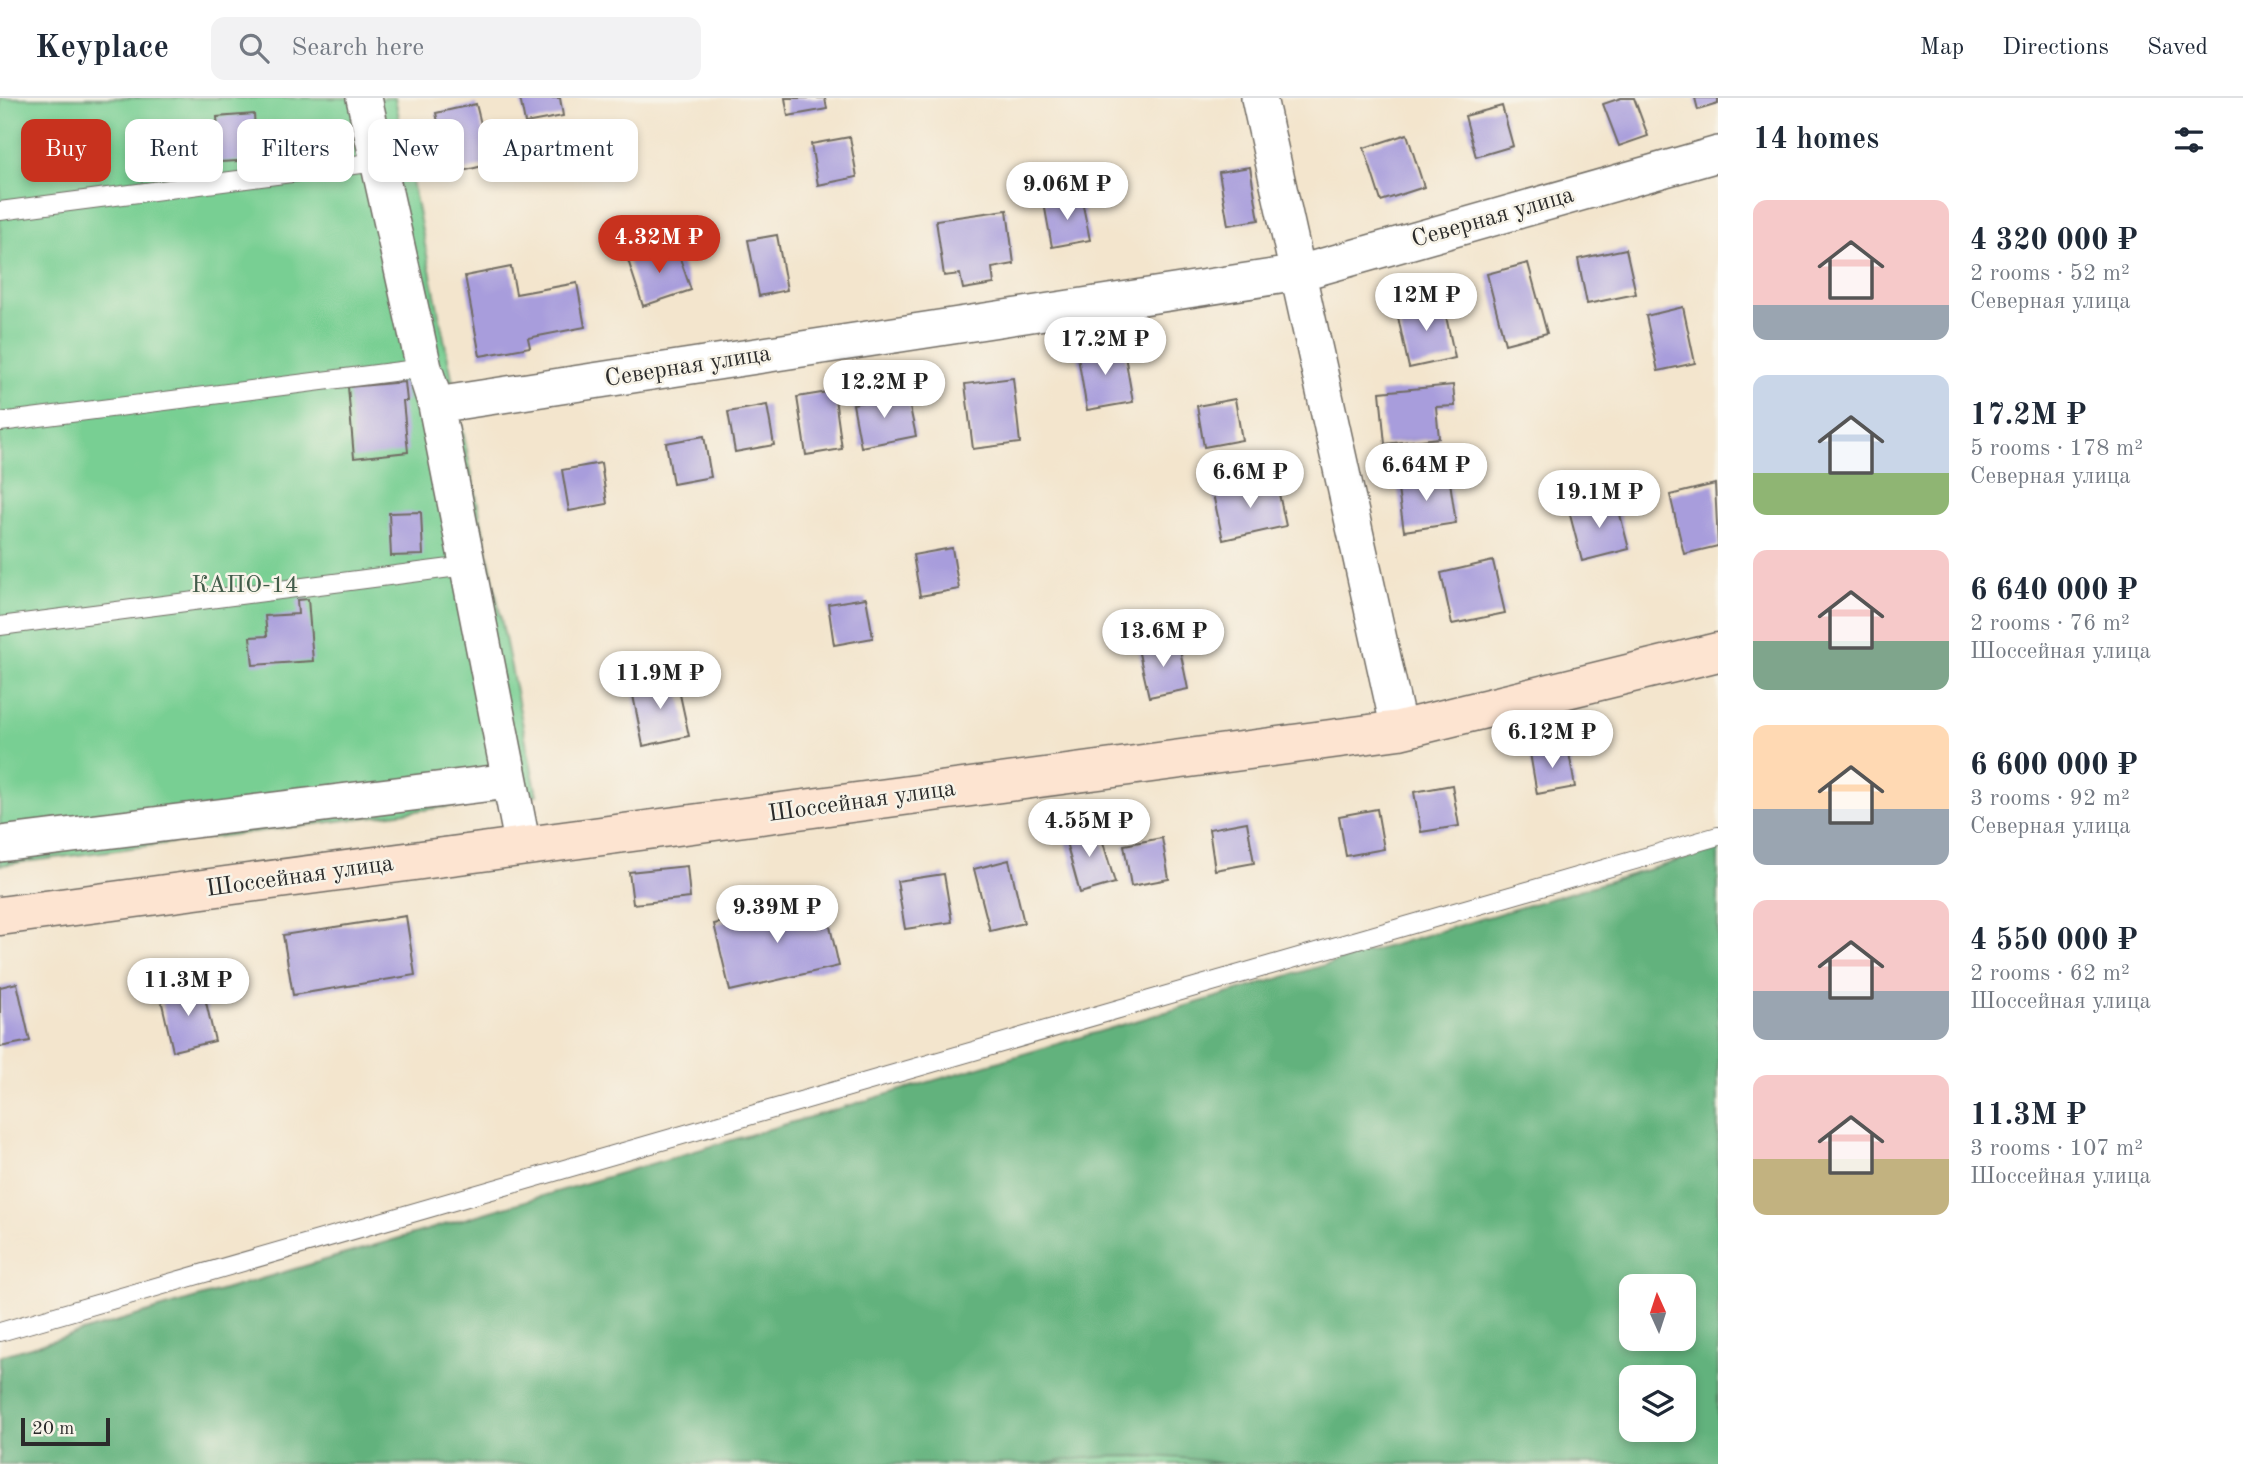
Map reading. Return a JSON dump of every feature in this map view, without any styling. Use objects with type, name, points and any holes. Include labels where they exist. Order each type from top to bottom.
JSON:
[{"type":"street","points":[[364,98],[368,119]]},
{"type":"street","points":[[1259,98],[1399,730]]},
{"type":"street","name":"Северная улица","points":[[436,405],[1299,274],[1718,154]]},
{"type":"street","points":[[382,182],[424,368],[436,405],[523,848]]},
{"type":"street","name":"Шоссейная улица","points":[[0,916],[1399,730],[1718,652]]},
{"type":"street","points":[[0,844],[509,781]]},
{"type":"lane","points":[[0,211],[368,163]]},
{"type":"lane","points":[[0,422],[424,368]]},
{"type":"lane","points":[[0,626],[466,566]]},
{"type":"lane","points":[[0,1332],[1718,836]]},
{"type":"green space","name":"КАПО-14","points":[[0,98],[395,98],[399,119],[368,119],[368,182],[412,182],[537,795],[0,865]]},
{"type":"green space","points":[[1718,849],[1718,1464],[1224,1464],[1132,1456],[1041,1464],[0,1464],[0,1356]]},
{"type":"green space","points":[[1086,1456],[1187,1457],[1224,1464],[1041,1464]]},
{"type":"building","points":[[520,98],[560,98],[563,116],[524,119]]},
{"type":"building","points":[[785,98],[825,98],[827,109],[788,116]]},
{"type":"building","points":[[1621,98],[1634,98],[1648,136],[1619,146],[1603,104]]},
{"type":"building","points":[[1695,98],[1718,98],[1718,104],[1698,110]]},
{"type":"building","points":[[476,104],[480,119],[478,167],[464,171],[464,119],[437,119],[436,113]]},
{"type":"building","points":[[1502,106],[1513,146],[1476,157],[1465,116]]},
{"type":"building","points":[[254,114],[254,119],[237,119],[237,161],[223,162],[223,119],[217,117]]},
{"type":"building","points":[[1407,134],[1424,187],[1381,201],[1364,148]]},
{"type":"building","points":[[850,137],[857,177],[818,185],[811,144]]},
{"type":"building","points":[[1250,167],[1259,220],[1228,225],[1219,172]]},
{"type":"building","points":[[1081,196],[1090,240],[1052,247],[1044,203]]},
{"type":"building","points":[[1007,210],[1014,264],[992,268],[994,284],[963,289],[960,274],[944,276],[936,220]]},
{"type":"building","points":[[777,235],[787,290],[759,296],[748,240]]},
{"type":"building","points":[[675,244],[691,290],[643,306],[628,260]]},
{"type":"building","points":[[1626,249],[1636,294],[1587,304],[1578,259]]},
{"type":"building","points":[[1528,263],[1547,333],[1505,344],[1487,274]]},
{"type":"building","points":[[511,267],[516,294],[577,283],[585,327],[528,338],[530,347],[480,356],[465,276]]},
{"type":"building","points":[[1442,298],[1455,358],[1409,368],[1396,308]]},
{"type":"building","points":[[1683,307],[1695,363],[1658,371],[1646,316]]},
{"type":"building","points":[[1123,344],[1133,402],[1087,410],[1077,351]]},
{"type":"building","points":[[1013,378],[1020,443],[973,449],[965,384]]},
{"type":"building","points":[[405,382],[407,401],[403,401],[408,452],[354,458],[348,387]]},
{"type":"building","points":[[1453,385],[1455,406],[1436,407],[1439,438],[1385,444],[1380,392]]},
{"type":"building","points":[[834,391],[842,449],[806,455],[797,397]]},
{"type":"building","points":[[907,393],[916,436],[861,447],[853,404]]},
{"type":"building","points":[[1235,399],[1242,440],[1204,447],[1197,406]]},
{"type":"building","points":[[767,405],[774,445],[735,452],[728,412]]},
{"type":"building","points":[[704,436],[711,477],[673,484],[666,443]]},
{"type":"building","points":[[601,463],[607,504],[569,511],[562,470]]},
{"type":"building","points":[[1449,475],[1456,523],[1404,531],[1397,483]]},
{"type":"building","points":[[1276,480],[1286,526],[1223,540],[1213,494]]},
{"type":"building","points":[[1715,484],[1718,546],[1684,554],[1670,495]]},
{"type":"building","points":[[1616,499],[1629,549],[1582,561],[1569,511]]},
{"type":"building","points":[[421,512],[423,555],[391,556],[389,513]]},
{"type":"building","points":[[952,548],[959,589],[920,596],[913,555]]},
{"type":"building","points":[[1493,561],[1505,613],[1452,624],[1441,573]]},
{"type":"building","points":[[866,598],[873,638],[834,645],[828,604]]},
{"type":"building","points":[[308,599],[313,661],[253,665],[250,637],[267,636],[265,616],[298,614],[297,600]]},
{"type":"building","points":[[1178,640],[1188,689],[1149,697],[1138,649]]},
{"type":"building","points":[[676,676],[689,736],[643,746],[631,685]]},
{"type":"building","points":[[1568,747],[1575,787],[1537,794],[1530,753]]},
{"type":"building","points":[[1452,785],[1459,826],[1421,832],[1414,792]]},
{"type":"building","points":[[1377,809],[1384,849],[1346,856],[1339,816]]},
{"type":"building","points":[[1247,822],[1254,863],[1215,870],[1209,829]]},
{"type":"building","points":[[1098,825],[1115,883],[1080,893],[1064,835]]},
{"type":"building","points":[[1162,838],[1169,879],[1131,886],[1124,845]]},
{"type":"building","points":[[1009,860],[1024,923],[990,931],[974,869]]},
{"type":"building","points":[[687,866],[690,898],[633,904],[629,872]]},
{"type":"building","points":[[944,874],[952,922],[905,929],[897,881]]},
{"type":"building","points":[[824,900],[839,966],[730,991],[714,924]]},
{"type":"building","points":[[406,916],[415,975],[293,995],[283,935]]},
{"type":"building","points":[[17,983],[30,1041],[0,1047],[0,987]]},
{"type":"building","points":[[202,985],[215,1041],[173,1051],[160,995]]}]
